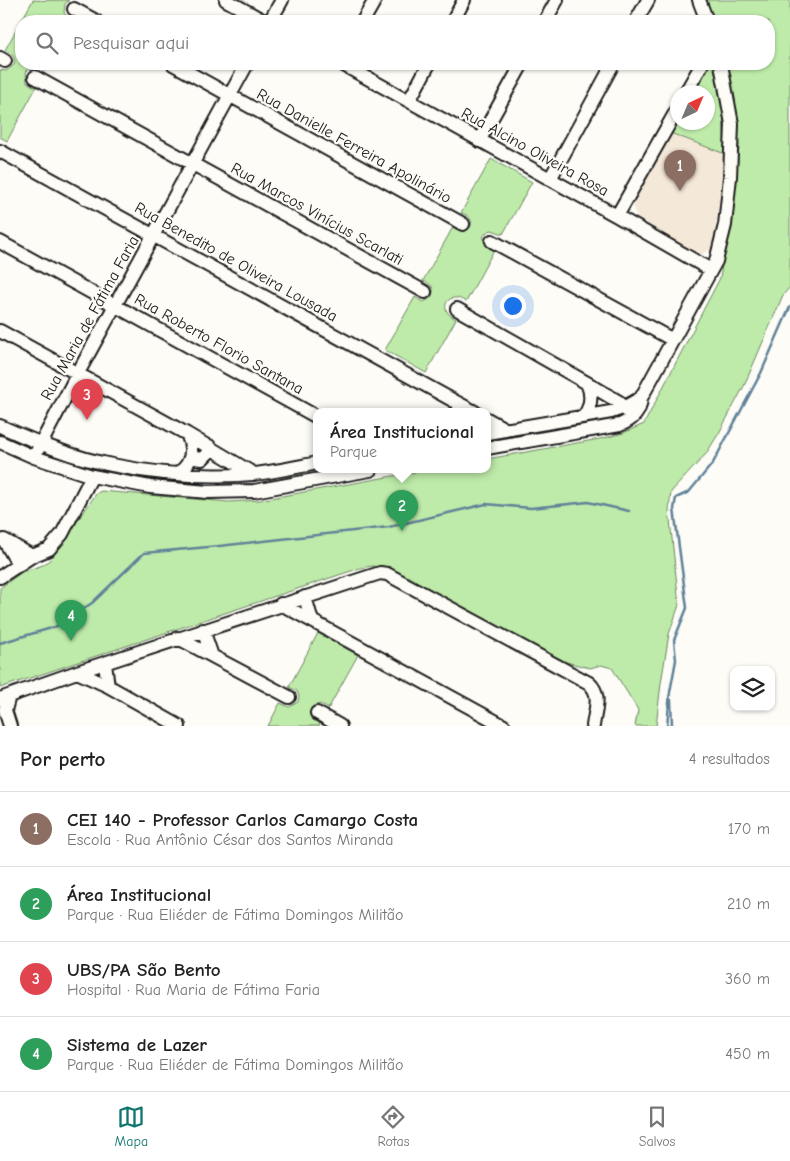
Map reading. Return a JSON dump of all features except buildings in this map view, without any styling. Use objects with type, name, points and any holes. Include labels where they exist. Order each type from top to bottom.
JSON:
[{"type":"street","points":[[226,0],[253,15]]},
{"type":"street","points":[[273,15],[282,0]]},
{"type":"street","points":[[367,15],[375,0]]},
{"type":"street","points":[[455,15],[464,0]]},
{"type":"street","points":[[548,15],[557,0]]},
{"type":"street","points":[[639,15],[648,0]]},
{"type":"street","points":[[699,0],[705,15]]},
{"type":"street","points":[[74,9],[85,15]]},
{"type":"street","name":"Rua Danielle Ferreira Apolinário","points":[[184,70],[463,224]]},
{"type":"street","name":"Rua Maria de Fátima Faria","points":[[34,456],[244,70]]},
{"type":"street","name":"Rua Alcino Oliveira Rosa","points":[[353,70],[711,270]]},
{"type":"street","points":[[409,101],[426,70]]},
{"type":"street","points":[[479,141],[519,70]]},
{"type":"street","points":[[550,180],[610,70]]},
{"type":"street","points":[[690,85],[699,70]]},
{"type":"street","points":[[491,447],[620,425],[633,409],[716,261],[725,225],[730,177],[732,124],[722,70]]},
{"type":"street","name":"Rua Marcos Vinícius Scarlati","points":[[35,77],[425,292]]},
{"type":"street","points":[[617,216],[670,122]]},
{"type":"street","name":"Rua Benedito de Oliveira Lousada","points":[[0,150],[458,407]]},
{"type":"street","points":[[492,241],[673,340]]},
{"type":"street","name":"Rua Roberto Florio Santana","points":[[0,242],[313,415]]},
{"type":"street","points":[[457,309],[633,409]]},
{"type":"street","points":[[0,331],[209,446],[254,474]]},
{"type":"street","points":[[584,416],[591,398],[587,383]]},
{"type":"street","points":[[491,432],[633,409]]},
{"type":"street","points":[[491,421],[505,429]]},
{"type":"street","points":[[0,426],[40,444],[112,465],[177,474],[215,476],[254,474],[313,465]]},
{"type":"street","points":[[177,474],[188,465],[191,455],[191,443],[187,434]]},
{"type":"street","points":[[0,442],[92,476],[150,487],[208,492],[254,491],[353,473]]},
{"type":"street","points":[[191,455],[202,459],[208,453],[209,446]]},
{"type":"street","points":[[0,577],[32,556],[49,549],[62,534],[92,476]]},
{"type":"street","points":[[2,539],[32,556]]},
{"type":"street","points":[[2,539],[18,564]]},
{"type":"street","points":[[10,726],[5,698],[178,638],[380,573],[387,574],[588,683],[595,689],[597,696],[593,726]]},
{"type":"street","points":[[305,597],[312,621]]},
{"type":"street","points":[[281,604],[504,726]]},
{"type":"street","points":[[203,630],[212,656]]},
{"type":"street","points":[[178,638],[289,697]]},
{"type":"street","points":[[105,664],[108,686]]},
{"type":"street","points":[[77,672],[108,686],[179,726]]},
{"type":"street","points":[[317,713],[340,726]]},
{"type":"street","points":[[0,721],[10,726]]},
{"type":"shaded area","points":[[673,134],[725,154],[723,181],[713,244],[710,250],[702,254],[697,254],[638,219],[634,210],[633,202],[669,135]]},
{"type":"green space","points":[[33,0],[69,0],[65,4],[64,13],[66,15],[24,15]]},
{"type":"green space","points":[[706,0],[790,0],[790,287],[783,295],[744,386],[719,433],[706,454],[671,492],[669,510],[679,605],[669,634],[656,726],[635,726],[638,710],[612,668],[601,665],[590,668],[566,662],[392,571],[373,566],[360,568],[0,688],[0,588],[22,572],[43,565],[52,558],[96,494],[101,491],[229,502],[260,500],[409,473],[491,473],[491,458],[605,438],[644,424],[720,278],[737,175],[739,145],[729,70],[775,70],[775,15],[712,15]]},
{"type":"green space","points":[[15,32],[15,70],[28,70],[26,72],[27,82],[37,86],[7,141],[0,137],[0,70],[6,71],[14,65],[14,60],[13,56],[5,50]]},
{"type":"green space","points":[[704,70],[717,70],[723,110],[725,154],[673,134],[669,135],[671,130],[715,130],[715,85],[695,85]]},
{"type":"green space","points":[[491,159],[532,182],[503,234],[492,230],[485,234],[485,243],[494,250],[466,302],[454,298],[447,302],[447,311],[456,319],[426,373],[385,350],[415,297],[423,302],[432,294],[433,288],[431,285],[423,281],[453,227],[464,231],[471,227],[470,219],[461,213]]},
{"type":"green space","points":[[318,633],[358,655],[328,709],[320,704],[311,708],[310,715],[313,720],[320,723],[319,726],[268,726],[280,703],[289,707],[298,702],[299,696],[297,691],[289,687]]},
{"type":"waterway","points":[[667,726],[670,692],[676,660],[674,640],[687,608],[674,509],[676,498],[689,492],[713,463],[761,373],[790,307]]},
{"type":"waterway","points":[[0,643],[55,627],[92,603],[144,553],[389,527],[486,504],[531,508],[588,502],[629,511]]},
{"type":"waterway","points":[[671,700],[672,726]]},
{"type":"place","name":"CEI 140 - Professor Carlos Camargo Costa","points":[[680,191]]},
{"type":"place","name":"UBS/PA São Bento","points":[[87,420]]},
{"type":"place","name":"Área Institucional","points":[[402,531]]},
{"type":"place","name":"Sistema de Lazer","points":[[71,641]]}]
